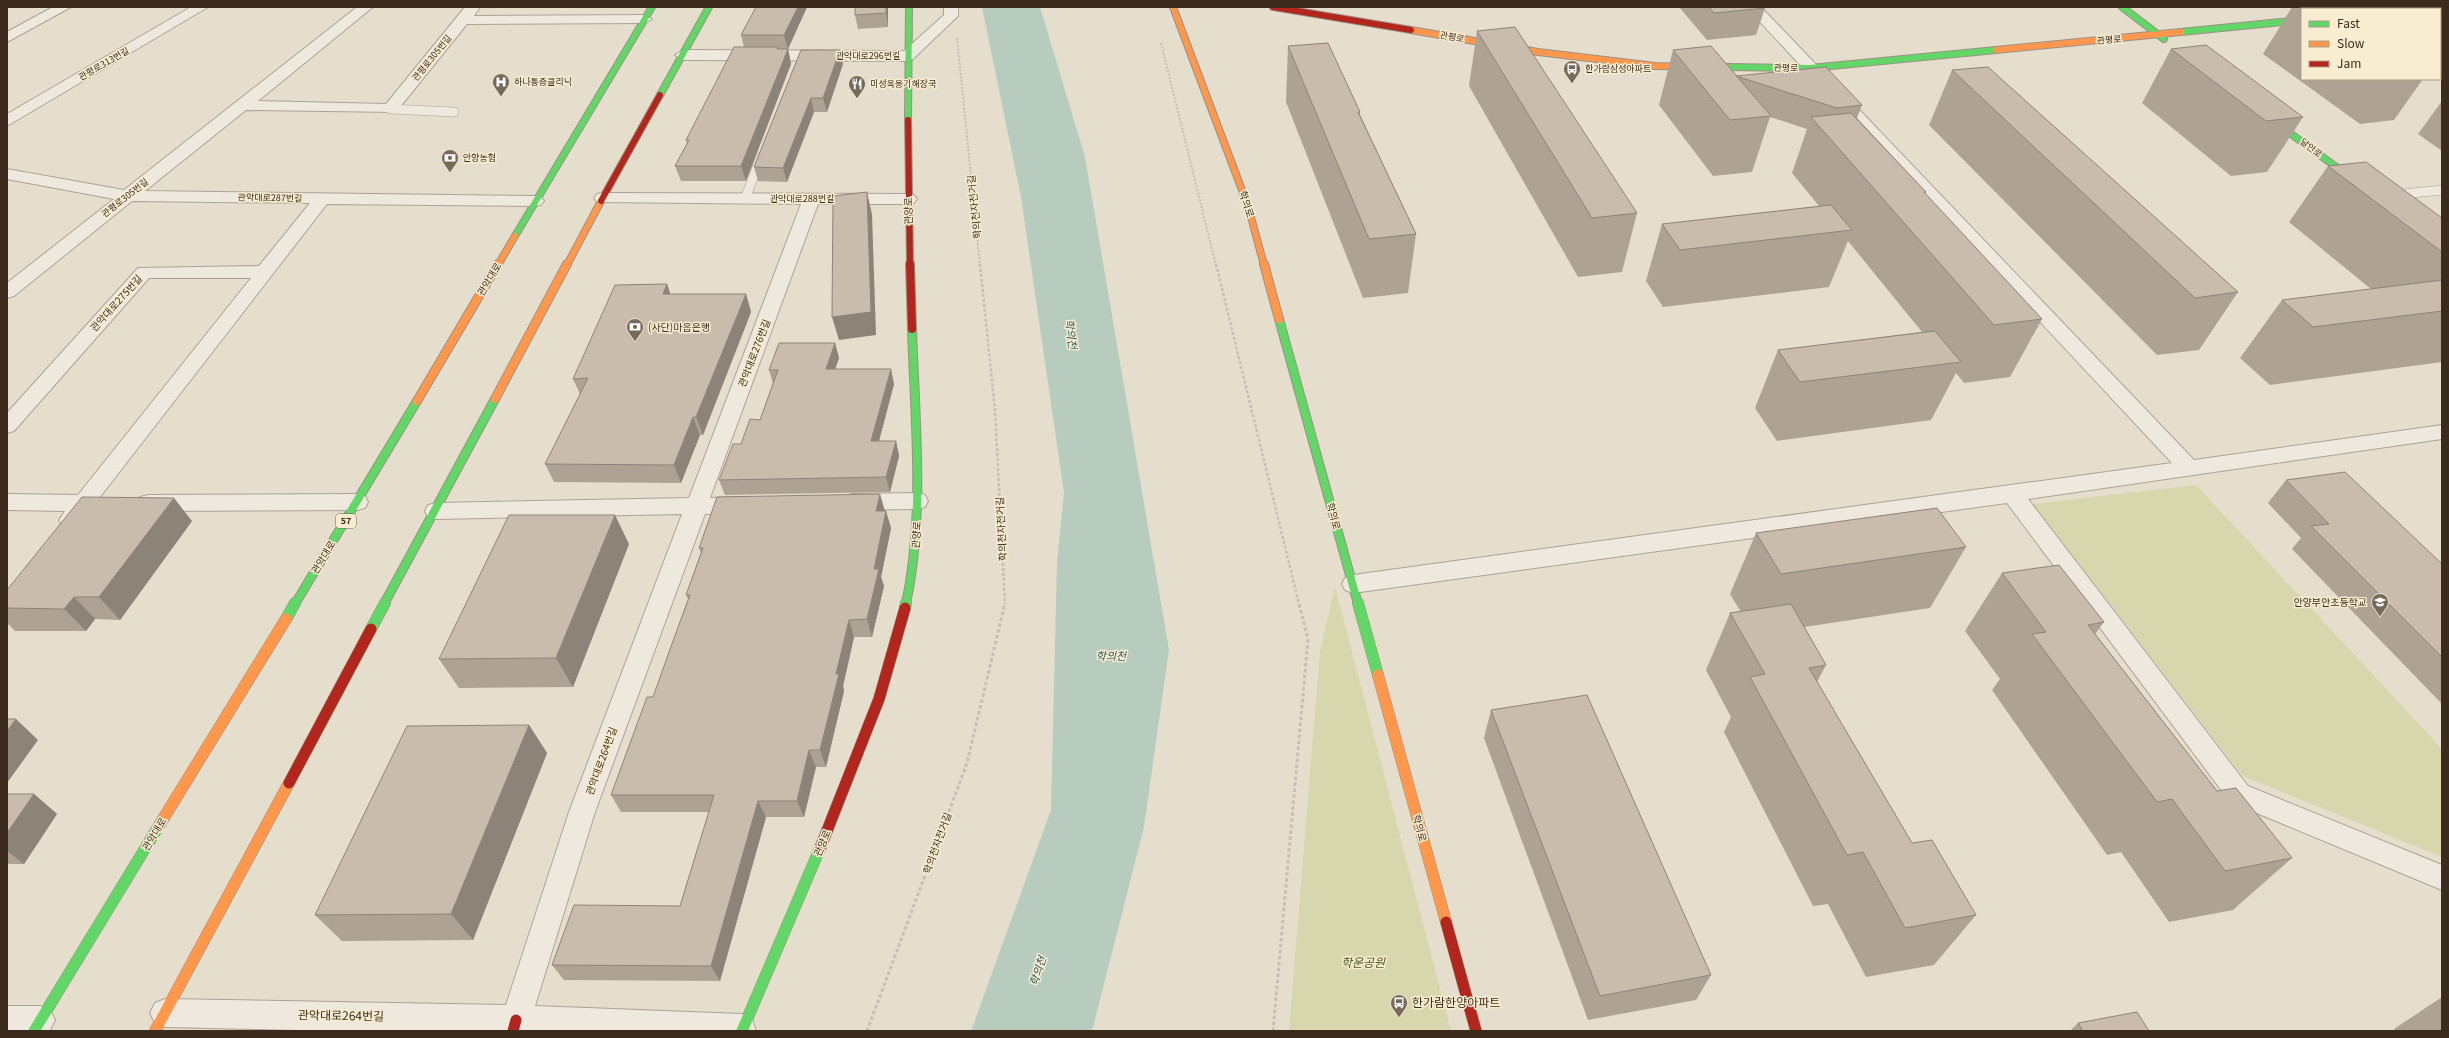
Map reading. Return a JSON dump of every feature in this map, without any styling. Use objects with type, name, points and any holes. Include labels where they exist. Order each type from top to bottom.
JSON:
[{"type":"street","points":[[7,38],[64,7]]},
{"type":"street","name":"관평로313번길","points":[[7,121],[201,7]]},
{"type":"street","name":"관평로305번길","points":[[7,292],[366,7]]},
{"type":"street","name":"관평로305번길","points":[[390,109],[473,7]]},
{"type":"street","points":[[160,1022],[603,198],[709,7]]},
{"type":"street","name":"관양로","points":[[742,1030],[855,766],[895,653],[914,566],[917,501],[908,199],[909,7]]},
{"type":"street","points":[[908,56],[951,16],[951,7]]},
{"type":"street","name":"학의로","points":[[1172,7],[1181,26],[1248,206],[1476,1031]]},
{"type":"street","name":"관평로","points":[[1273,7],[1538,52],[1655,66],[1810,68],[2301,20]]},
{"type":"street","points":[[1753,7],[2189,468]]},
{"type":"street","points":[[2122,7],[2171,44]]},
{"type":"street","points":[[2425,8],[2429,7]]},
{"type":"street","name":"관악대로","points":[[463,20],[649,13]]},
{"type":"street","name":"관악대로","points":[[37,1026],[357,502],[535,201],[649,13]]},
{"type":"street","name":"관악대로296번길","points":[[683,55],[800,59],[908,56]]},
{"type":"street","points":[[243,105],[390,109]]},
{"type":"street","name":"달안로","points":[[2261,111],[2364,188]]},
{"type":"street","name":"관악대로287번길","points":[[7,174],[127,196],[535,201]]},
{"type":"street","name":"관악대로288번길","points":[[603,198],[811,200],[908,199]]},
{"type":"street","points":[[59,533],[322,199]]},
{"type":"street","name":"관악대로276번길","points":[[696,506],[811,200]]},
{"type":"street","name":"관악대로275번길","points":[[7,426],[144,272],[266,272]]},
{"type":"street","points":[[1353,584],[2012,494],[2442,432]]},
{"type":"street","points":[[2012,494],[2239,794],[2442,878]]},
{"type":"street","points":[[830,503],[917,501]]},
{"type":"street","points":[[7,502],[357,502]]},
{"type":"street","points":[[436,511],[767,504]]},
{"type":"street","name":"관악대로264번길","points":[[514,1025],[582,812],[696,506]]},
{"type":"street","points":[[7,1020],[37,1026]]},
{"type":"street","name":"관악대로264번길","points":[[160,1022],[514,1025],[742,1030]]},
{"type":"lane","points":[[390,109],[454,112]]},
{"type":"lane","points":[[745,199],[764,149]]},
{"type":"lane","points":[[2384,196],[2442,190]]},
{"type":"path","points":[[1181,26],[1160,40],[1308,639],[1273,1031]]},
{"type":"path","name":"학의천자전거길","points":[[867,1031],[967,763],[1005,608],[995,410],[957,36]]},
{"type":"green space","points":[[2196,485],[2442,749],[2442,857],[2243,776],[2033,504]]},
{"type":"green space","name":"학운공원","points":[[1335,587],[1451,1031],[1289,1031],[1320,651]]},
{"type":"water","name":"학의천","points":[[982,7],[1040,7],[1085,157],[1169,650],[1144,827],[1092,1031],[971,1031],[1051,810],[1057,562],[1064,493],[1021,197]]},
{"type":"building","points":[[756,7],[798,7],[784,35],[741,35]]},
{"type":"building","points":[[855,7],[886,7],[886,13],[855,15]]},
{"type":"building","points":[[1709,7],[1764,7],[1765,8],[1714,13]]},
{"type":"building","points":[[2304,7],[2344,8],[2306,8]]},
{"type":"building","points":[[1515,27],[1637,213],[1592,218],[1477,31]]},
{"type":"building","points":[[1328,43],[1360,112],[1358,112],[1416,234],[1369,239],[1288,46]]},
{"type":"building","points":[[2206,45],[2303,117],[2266,121],[2171,49]]},
{"type":"building","points":[[1711,46],[1771,116],[1730,120],[1673,50]]},
{"type":"building","points":[[734,47],[778,47],[777,49],[788,49],[741,166],[675,166],[689,140],[686,140]]},
{"type":"building","points":[[801,50],[840,50],[823,98],[811,98],[783,168],[754,167]]},
{"type":"building","points":[[1826,67],[1862,105],[1837,108],[1736,76]]},
{"type":"building","points":[[1988,67],[2238,292],[2195,298],[1952,70]]},
{"type":"building","points":[[1851,113],[1926,192],[1924,192],[2042,319],[1994,325],[1811,117]]},
{"type":"building","points":[[2366,162],[2442,218],[2442,252],[2328,166]]},
{"type":"building","points":[[867,192],[871,312],[832,317],[833,196]]},
{"type":"building","points":[[1831,205],[1852,230],[1680,250],[1662,224]]},
{"type":"building","points":[[2442,280],[2442,311],[2313,327],[2282,300]]},
{"type":"building","points":[[667,284],[663,294],[746,294],[696,417],[693,417],[674,465],[545,464],[588,378],[573,379],[615,285]]},
{"type":"building","points":[[1935,331],[1961,362],[1800,382],[1778,350]]},
{"type":"building","points":[[779,343],[835,343],[826,369],[891,369],[871,441],[896,441],[886,477],[719,480],[733,444],[741,444],[750,419],[760,420],[778,370],[769,370]]},
{"type":"building","points":[[2345,472],[2442,564],[2442,657],[2311,526],[2329,524],[2286,480]]},
{"type":"building","points":[[880,494],[876,511],[886,511],[874,569],[879,569],[867,619],[849,620],[836,674],[839,674],[820,750],[809,750],[797,801],[758,801],[711,966],[552,965],[574,905],[680,906],[714,795],[611,795],[647,697],[653,697],[690,595],[686,595],[703,548],[699,548],[717,497]]},
{"type":"building","points":[[82,497],[174,498],[99,597],[74,597],[64,609],[7,608],[7,590]]},
{"type":"building","points":[[1937,508],[1966,547],[1781,574],[1756,533]]},
{"type":"building","points":[[509,515],[615,515],[556,658],[439,659]]},
{"type":"building","points":[[2059,565],[2104,622],[2088,625],[2217,791],[2236,788],[2292,858],[2225,871],[2172,799],[2157,802],[2032,634],[2046,632],[2002,573]]},
{"type":"building","points":[[1791,604],[1826,665],[1809,668],[1912,843],[1932,840],[1976,915],[1905,928],[1863,852],[1847,855],[1750,677],[1765,674],[1730,613]]},
{"type":"building","points":[[1587,695],[1711,975],[1600,996],[1491,710]]},
{"type":"building","points":[[7,719],[16,719],[7,731]]},
{"type":"building","points":[[529,725],[451,914],[315,915],[407,726]]},
{"type":"building","points":[[7,794],[34,794],[7,833]]},
{"type":"building","points":[[2137,1012],[2149,1031],[2083,1031],[2078,1023]]},
{"type":"traffic: fast","points":[[515,236],[652,7]]},
{"type":"traffic: fast","points":[[660,95],[709,7]]},
{"type":"traffic: fast","points":[[908,120],[909,7]]},
{"type":"traffic: fast","points":[[2122,7],[2164,39]]},
{"type":"traffic: fast","points":[[2420,8],[2429,7]]},
{"type":"traffic: fast","points":[[2181,32],[2301,20]]},
{"type":"traffic: fast","points":[[1727,67],[1810,68],[1996,50]]},
{"type":"traffic: fast","points":[[2268,117],[2358,183]]},
{"type":"traffic: fast","points":[[1279,319],[1378,675]]},
{"type":"traffic: fast","points":[[905,608],[914,566],[917,501],[912,329]]},
{"type":"traffic: fast","points":[[371,629],[495,399]]},
{"type":"traffic: fast","points":[[286,619],[417,401]]},
{"type":"traffic: fast","points":[[34,1031],[160,824]]},
{"type":"traffic: fast","points":[[742,1031],[821,846]]},
{"type":"traffic: slow","points":[[1173,7],[1248,206],[1279,319]]},
{"type":"traffic: slow","points":[[1411,30],[1538,52],[1655,66],[1727,67]]},
{"type":"traffic: slow","points":[[1996,50],[2181,32]]},
{"type":"traffic: slow","points":[[495,399],[601,201]]},
{"type":"traffic: slow","points":[[417,401],[515,236]]},
{"type":"traffic: slow","points":[[160,824],[286,619]]},
{"type":"traffic: slow","points":[[1378,675],[1446,922]]},
{"type":"traffic: slow","points":[[155,1031],[289,783]]},
{"type":"traffic: jam","points":[[1273,7],[1411,30]]},
{"type":"traffic: jam","points":[[601,201],[660,95]]},
{"type":"traffic: jam","points":[[908,120],[908,199],[912,329]]},
{"type":"traffic: jam","points":[[821,846],[869,729],[898,639],[905,608]]},
{"type":"traffic: jam","points":[[289,783],[371,629]]},
{"type":"traffic: jam","points":[[1446,922],[1476,1031]]},
{"type":"traffic: jam","points":[[513,1031],[516,1020]]},
{"type":"place","name":"한가람삼성아파트","points":[[1572,84]]},
{"type":"place","name":"하나통증클리닉","points":[[501,97]]},
{"type":"place","name":"미성옥옹기해장국","points":[[857,99]]},
{"type":"place","name":"안양농협","points":[[450,173]]},
{"type":"place","name":"(사단)마음은행","points":[[635,342]]},
{"type":"place","name":"안양부안초등학교","points":[[2380,617]]},
{"type":"place","name":"한가람한양아파트","points":[[1399,1018]]}]
